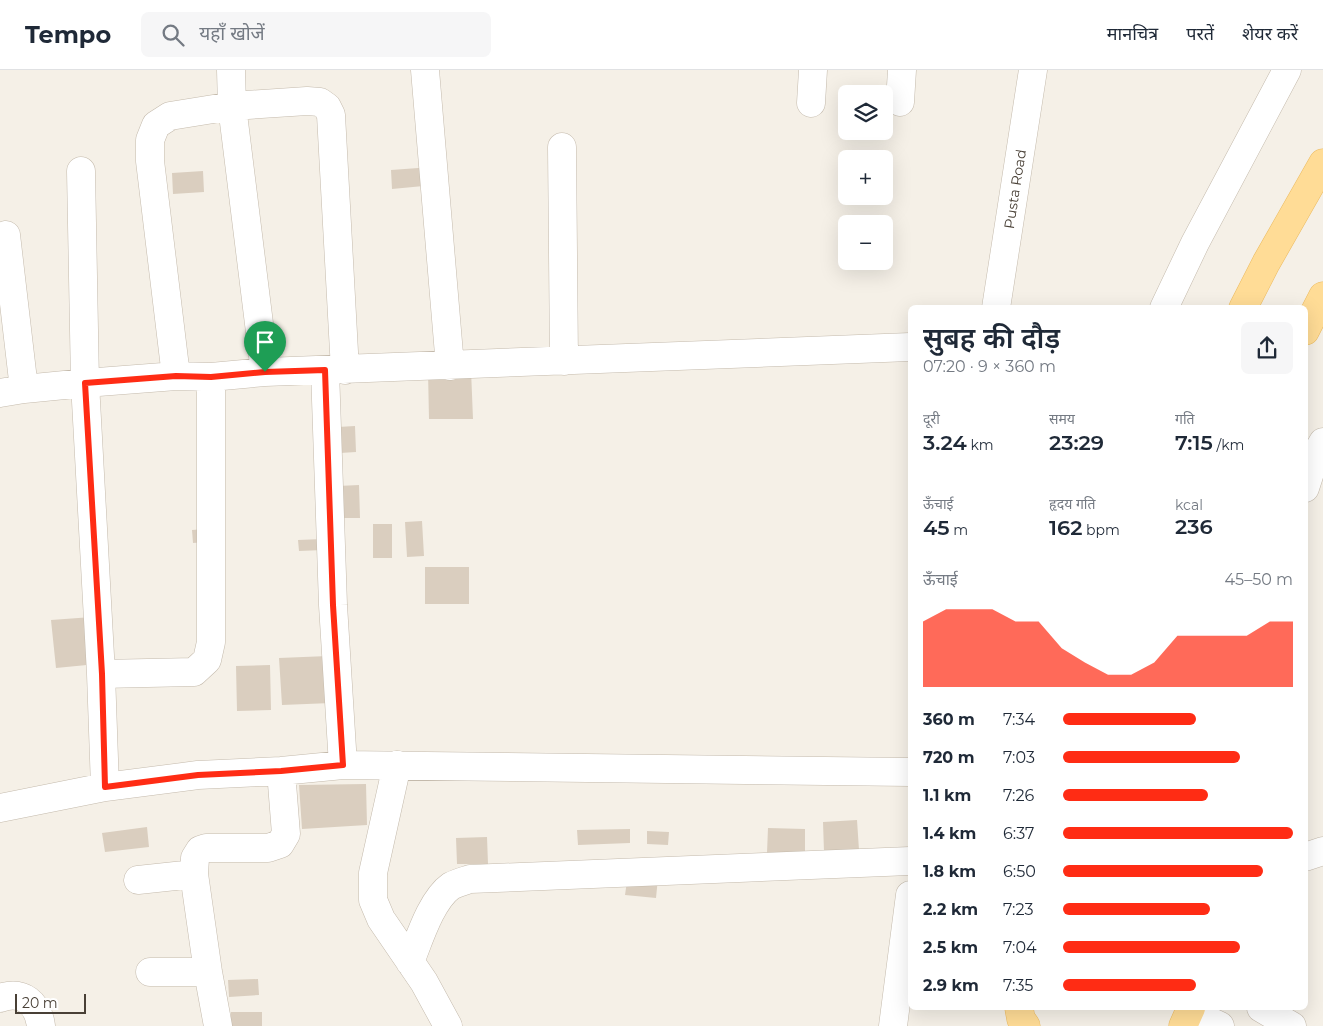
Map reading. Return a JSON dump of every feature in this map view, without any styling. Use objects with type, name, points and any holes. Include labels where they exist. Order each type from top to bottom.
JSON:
[{"type":"main road","points":[[1244,305],[1266,262],[1323,163]]},
{"type":"main road","points":[[1308,325],[1323,296]]},
{"type":"street","points":[[230,70],[232,106],[265,372]]},
{"type":"street","points":[[426,70],[450,366]]},
{"type":"street","points":[[811,103],[813,70]]},
{"type":"street","points":[[900,102],[902,70]]},
{"type":"street","name":"Pusta Road","points":[[996,305],[1034,70]]},
{"type":"street","points":[[1165,305],[1194,243],[1287,70]]},
{"type":"street","points":[[176,376],[150,161],[150,140],[156,125],[170,116],[232,106],[307,101],[320,102],[327,107],[331,114],[335,370],[333,605],[343,765]]},
{"type":"street","points":[[562,147],[564,361]]},
{"type":"street","points":[[81,171],[85,383],[102,674],[105,787]]},
{"type":"street","points":[[6,235],[12,391],[176,376],[211,377],[265,372],[908,347]]},
{"type":"street","points":[[102,674],[194,672],[207,660],[212,642],[211,377]]},
{"type":"street","points":[[1308,476],[1315,449]]},
{"type":"street","points":[[0,808],[105,787],[198,775],[281,771],[343,765],[908,772]]},
{"type":"street","points":[[397,765],[373,873],[373,900],[381,919],[424,982],[448,1026]]},
{"type":"street","points":[[218,1026],[194,874],[195,858],[200,850],[206,848],[268,848],[280,844],[286,834],[281,771]]},
{"type":"street","points":[[1308,856],[1323,851]]},
{"type":"street","points":[[410,962],[426,922],[440,897],[452,886],[470,879],[908,861]]},
{"type":"street","points":[[138,880],[194,874]]},
{"type":"street","points":[[893,1026],[908,910]]},
{"type":"street","points":[[150,972],[208,972]]},
{"type":"street","points":[[0,998],[10,995],[19,996],[27,1000],[39,1016],[41,1026]]},
{"type":"street","points":[[1264,1010],[1292,1026]]},
{"type":"street","points":[[1188,1015],[1220,1026]]},
{"type":"building","points":[[432,167],[434,185],[392,189],[391,170]]},
{"type":"building","points":[[203,171],[204,192],[173,194],[172,173]]},
{"type":"building","points":[[471,370],[473,419],[429,419],[428,371]]},
{"type":"building","points":[[355,426],[356,452],[340,453],[338,427]]},
{"type":"building","points":[[359,485],[360,518],[339,518],[338,486]]},
{"type":"building","points":[[422,521],[424,556],[407,557],[405,522]]},
{"type":"building","points":[[373,524],[392,524],[392,558],[373,558]]},
{"type":"building","points":[[205,529],[206,542],[193,543],[192,530]]},
{"type":"building","points":[[323,539],[323,550],[299,551],[298,540]]},
{"type":"building","points":[[425,567],[469,567],[469,604],[425,604]]},
{"type":"building","points":[[92,617],[97,664],[56,668],[51,620]]},
{"type":"building","points":[[328,656],[331,703],[282,705],[279,658]]},
{"type":"building","points":[[270,665],[271,710],[237,711],[236,666]]},
{"type":"building","points":[[366,784],[367,825],[302,829],[299,785]]},
{"type":"building","points":[[857,820],[859,850],[824,852],[823,822]]},
{"type":"building","points":[[147,827],[149,847],[105,852],[102,833]]},
{"type":"building","points":[[768,828],[805,829],[805,854],[767,853]]},
{"type":"building","points":[[630,829],[630,843],[578,845],[577,830]]},
{"type":"building","points":[[647,831],[669,832],[668,845],[647,844]]},
{"type":"building","points":[[487,837],[488,864],[457,864],[456,838]]},
{"type":"building","points":[[628,874],[658,878],[656,898],[625,895]]},
{"type":"building","points":[[258,979],[259,995],[229,997],[228,980]]},
{"type":"building","points":[[231,1012],[262,1012],[262,1026],[231,1026]]},
{"type":"route","points":[[325,370],[333,605],[343,765],[281,771],[198,775],[105,787],[102,674],[85,383],[176,376],[211,377],[265,372],[325,370]]}]
